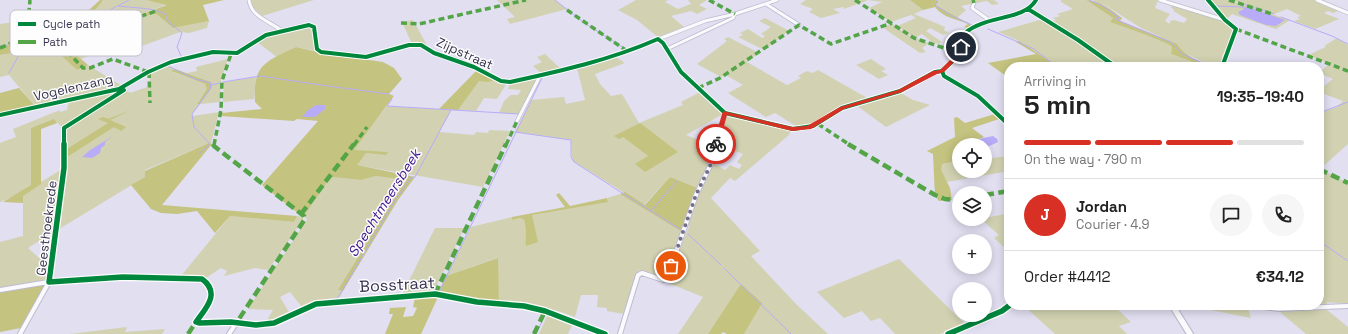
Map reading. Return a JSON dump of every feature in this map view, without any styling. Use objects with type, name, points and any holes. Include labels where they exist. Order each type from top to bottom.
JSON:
[{"type":"street","points":[[249,0],[253,12],[281,30]]},
{"type":"street","name":"Zijpstraat","points":[[281,30],[304,25],[313,26],[317,49],[328,53],[366,57],[418,44],[434,53],[474,67],[502,81],[517,81],[620,54],[705,21],[735,14],[777,0]]},
{"type":"street","points":[[658,38],[667,49],[681,72],[725,113],[786,128],[804,128],[818,124],[842,108],[900,91],[935,72],[942,71],[959,53],[964,33],[989,20],[1028,9],[1034,5],[1036,0]]},
{"type":"street","points":[[1160,0],[1225,20]]},
{"type":"street","points":[[1208,0],[1225,20],[1236,29],[1233,42],[1224,56],[1223,62]]},
{"type":"street","points":[[1318,0],[1348,13]]},
{"type":"street","points":[[974,3],[972,8],[989,20]]},
{"type":"street","points":[[766,4],[799,25]]},
{"type":"street","points":[[1028,9],[1078,40],[1109,62]]},
{"type":"street","points":[[667,49],[732,18],[735,14]]},
{"type":"street","name":"Vogelenzang","points":[[0,114],[108,92],[128,84],[148,72],[171,62],[213,52],[237,53],[262,37],[281,30]]},
{"type":"street","points":[[942,71],[944,76],[978,96],[1004,120]]},
{"type":"street","points":[[517,121],[540,76]]},
{"type":"street","name":"Geesthoekrede","points":[[20,334],[49,282],[64,168],[64,128],[125,89],[128,84]]},
{"type":"street","points":[[620,334],[638,275],[642,273],[663,280],[667,278],[696,195],[710,166],[725,113]]},
{"type":"street","name":"Geesthoekrede","points":[[49,282],[123,277],[202,279],[210,283],[212,298],[196,322],[237,322]]},
{"type":"street","points":[[0,290],[49,282]]},
{"type":"street","name":"Bosstraat","points":[[237,322],[256,324],[274,323],[312,305],[338,300],[435,294],[545,311],[605,334]]},
{"type":"street","points":[[1324,307],[1348,306]]},
{"type":"street","points":[[948,334],[1004,310]]},
{"type":"street","points":[[1175,310],[1190,334]]},
{"type":"street","points":[[229,334],[237,322]]},
{"type":"green space","points":[[103,0],[146,0],[168,4],[142,14],[142,10],[95,10]]},
{"type":"green space","points":[[251,0],[314,0],[262,16],[252,6]]},
{"type":"green space","points":[[497,0],[555,0],[567,9],[510,24],[507,19],[515,17]]},
{"type":"green space","points":[[636,0],[668,0],[665,2],[678,9],[691,4],[688,0],[707,0],[699,5],[707,9],[697,14],[691,11],[671,16],[684,27],[658,37],[637,20],[618,10]]},
{"type":"green space","points":[[806,0],[854,0],[860,3],[844,9],[843,7],[833,9],[840,13],[821,18],[809,12],[813,9],[800,4]]},
{"type":"green space","points":[[857,0],[868,0],[861,3]]},
{"type":"green space","points":[[868,0],[910,0],[923,10],[914,14],[945,27],[944,30],[949,33],[943,35],[930,28],[926,31],[942,42],[939,44],[932,42],[922,34],[915,38],[897,26],[916,18],[911,15],[891,22],[869,8],[882,2]]},
{"type":"green space","points":[[935,0],[994,0],[999,4],[992,5],[987,1],[961,6],[966,10],[957,18],[935,5]]},
{"type":"green space","points":[[1061,0],[1086,0],[1113,18],[1111,22],[1162,41],[1172,47],[1171,54],[1193,62],[1110,62],[1050,22],[1056,20],[1053,18],[1060,16],[1057,14],[1073,9],[1061,2]]},
{"type":"green space","points":[[1092,0],[1158,0],[1155,8],[1170,14],[1165,21],[1170,24],[1170,21],[1174,20],[1184,23],[1187,19],[1175,12],[1171,7],[1174,5],[1216,18],[1231,26],[1235,31],[1229,46],[1223,54],[1221,62],[1204,62],[1180,50],[1176,44],[1141,28],[1105,5]]},
{"type":"green space","points":[[1210,0],[1228,0],[1290,20],[1276,29],[1232,14],[1227,19]]},
{"type":"green space","points":[[1231,0],[1317,0],[1341,10],[1333,13],[1328,11],[1324,13],[1339,19],[1315,29],[1294,21],[1300,19],[1297,17],[1301,16],[1287,9],[1274,14]]},
{"type":"green space","points":[[155,13],[173,28],[209,21],[207,28],[189,33],[180,32],[142,46],[142,18]]},
{"type":"green space","points":[[765,18],[789,31],[764,50],[738,37],[743,35],[740,33],[748,29],[762,38],[765,36],[761,34],[771,27],[759,21]]},
{"type":"green space","points":[[1043,19],[1078,40],[1108,62],[1050,62],[1019,41],[998,32]]},
{"type":"green space","points":[[413,20],[428,47],[420,43],[412,44],[402,22]]},
{"type":"green space","points":[[10,23],[10,44],[0,46],[0,24]]},
{"type":"green space","points":[[892,24],[912,37],[929,43],[922,48],[926,52],[920,53],[882,27]]},
{"type":"green space","points":[[304,26],[313,28],[316,51],[296,47],[277,57],[257,42],[270,34]]},
{"type":"green space","points":[[728,37],[759,53],[747,62],[787,85],[801,78],[798,76],[807,71],[812,73],[818,70],[869,99],[845,105],[817,123],[799,128],[775,113],[766,117],[728,93],[743,85],[726,75],[721,77],[697,64],[727,41],[724,39]]},
{"type":"green space","points":[[1337,38],[1348,45],[1348,144],[1324,165],[1324,111],[1337,107],[1343,101],[1324,94],[1324,86],[1333,79],[1324,75],[1324,68],[1329,64],[1308,55],[1326,47],[1324,46]]},
{"type":"green space","points":[[10,53],[10,56],[62,56],[77,70],[88,65],[122,86],[35,106],[9,75],[0,77],[0,55]]},
{"type":"green space","points":[[545,54],[562,70],[542,74],[533,66],[542,62],[537,57]]},
{"type":"green space","points":[[78,56],[88,56],[81,59]]},
{"type":"green space","points":[[616,57],[625,63],[595,74],[600,84],[611,96],[622,94],[639,123],[683,105],[681,102],[700,92],[722,112],[723,114],[686,135],[714,146],[710,160],[698,188],[670,177],[644,205],[573,161],[571,140],[515,132],[531,100],[564,97],[566,104],[585,100],[577,68]],"holes":[[[623,137],[678,152],[648,156]]]},
{"type":"green space","points":[[228,59],[221,80],[220,102],[200,104],[212,87],[211,82],[187,73],[197,71],[196,67]]},
{"type":"green space","points":[[871,59],[886,69],[881,71],[888,75],[879,79],[856,65]]},
{"type":"green space","points":[[167,65],[175,69],[172,72],[205,84],[208,89],[197,103],[200,104],[193,113],[193,116],[219,112],[211,143],[145,170],[145,177],[59,229],[67,157],[67,127],[126,90],[130,93],[150,86],[150,72]]},
{"type":"green space","points":[[256,77],[254,99],[223,102],[224,82]]},
{"type":"green space","points":[[532,78],[537,79],[519,114],[499,113],[504,101],[511,95],[518,95],[521,90],[508,89],[510,83]]},
{"type":"green space","points":[[479,80],[495,80],[507,83],[497,99],[484,98],[476,111],[458,110]]},
{"type":"green space","points":[[124,88],[62,127],[54,120],[31,128],[31,185],[17,195],[0,202],[0,143],[16,137],[13,129],[60,110],[60,112],[67,110],[69,101]]},
{"type":"green space","points":[[899,92],[913,100],[930,105],[886,127],[856,105]]},
{"type":"green space","points":[[387,106],[451,110],[439,132],[474,135],[476,132],[488,133],[489,130],[510,131],[483,187],[356,165],[366,153],[386,155],[353,150]]},
{"type":"green space","points":[[725,115],[791,130],[789,135],[735,181],[730,178],[711,198],[760,251],[751,256],[796,304],[828,334],[744,334],[761,303],[727,306],[708,334],[678,334],[703,297],[666,282],[689,227],[688,222],[711,162],[725,170],[730,165],[739,169],[742,165],[737,162],[743,154],[717,144]]},
{"type":"green space","points":[[1004,156],[1004,172],[992,174],[992,158]]},
{"type":"green space","points":[[952,162],[952,178],[970,178],[947,182],[940,170],[942,164]]},
{"type":"green space","points":[[62,169],[53,232],[28,248],[48,266],[50,266],[48,279],[46,281],[0,289],[0,242],[23,236],[23,196],[41,182]]},
{"type":"green space","points":[[1324,171],[1348,183],[1348,304],[1327,302],[1326,309],[1348,327],[1348,334],[1306,334],[1278,310],[1324,310]]},
{"type":"green space","points":[[376,176],[408,180],[395,197],[339,290],[343,291],[340,297],[311,303],[302,307],[290,292],[280,297],[290,314],[266,322],[273,310],[248,309],[307,220],[304,215],[331,177],[361,180]]},
{"type":"green space","points":[[620,194],[682,232],[665,276],[661,278],[640,270],[637,272],[624,314],[607,311],[607,308],[597,307],[598,295],[581,295],[575,317],[538,306],[499,302],[497,258],[446,276],[471,227],[512,217],[512,220],[520,218],[524,220],[525,223],[527,245],[531,215],[608,201],[607,198]]},
{"type":"green space","points":[[1004,214],[1004,247],[994,238],[999,235],[989,226],[992,226],[992,217]]},
{"type":"green space","points":[[230,216],[294,222],[297,216],[303,217],[303,220],[268,270],[255,268],[224,276],[227,271],[221,268],[206,278],[181,276]]},
{"type":"green space","points":[[435,228],[464,228],[435,289],[428,292],[403,293]]},
{"type":"green space","points":[[899,259],[952,311],[952,322],[963,322],[965,324],[940,334],[895,334],[880,318],[871,321],[862,311],[844,318],[817,292]]},
{"type":"green space","points":[[1029,310],[1118,310],[1131,322],[1119,326],[1127,334],[1055,334]]},
{"type":"green space","points":[[1210,310],[1248,310],[1251,318]]},
{"type":"green space","points":[[548,314],[573,323],[568,334],[539,334]]},
{"type":"green space","points":[[127,327],[125,332],[165,329],[162,334],[70,334]]},
{"type":"shaded area","points":[[100,0],[103,0],[95,10],[89,10]]},
{"type":"shaded area","points":[[146,0],[224,0],[203,5],[209,21],[173,28],[155,13],[142,18],[142,14],[167,5]]},
{"type":"shaded area","points":[[910,0],[935,0],[938,2],[935,5],[973,26],[967,28],[964,27],[968,24],[942,14],[935,7],[923,10]]},
{"type":"shaded area","points":[[1086,0],[1091,0],[1101,4],[1122,18],[1120,21],[1177,44],[1184,52],[1202,62],[1193,62],[1171,54],[1172,47],[1169,45],[1110,22],[1113,18]]},
{"type":"shaded area","points":[[1242,7],[1251,8],[1285,20],[1276,26],[1266,25],[1240,15],[1238,12],[1244,9]]},
{"type":"shaded area","points":[[1019,41],[1051,62],[1004,62],[1004,75],[988,63],[1036,54],[1016,42]]},
{"type":"shaded area","points":[[10,44],[10,53],[0,55],[0,46]]},
{"type":"shaded area","points":[[296,47],[322,53],[383,62],[394,68],[402,79],[389,94],[394,96],[354,150],[388,152],[386,155],[366,153],[357,165],[415,177],[398,200],[343,291],[338,290],[407,180],[376,176],[361,180],[331,177],[303,217],[262,185],[318,121],[297,119],[294,121],[221,116],[222,113],[262,109],[255,102],[256,79],[259,72],[269,61]]},
{"type":"shaded area","points":[[62,56],[78,56],[88,65],[77,70]]},
{"type":"shaded area","points":[[175,69],[211,82],[212,87],[200,104],[197,104],[207,89],[205,84],[171,71]]},
{"type":"shaded area","points":[[477,70],[495,80],[488,82],[479,81],[458,110],[439,109]]},
{"type":"shaded area","points":[[19,88],[35,106],[0,113],[0,93]]},
{"type":"shaded area","points":[[316,105],[325,105],[325,109],[315,117],[302,117],[308,110]]},
{"type":"shaded area","points":[[131,110],[110,120],[126,127],[121,131],[114,127],[67,157],[67,149],[108,123],[98,119],[103,117],[108,119]]},
{"type":"shaded area","points":[[995,114],[999,119],[972,128],[984,137],[982,138],[953,138],[955,137],[954,118],[957,117],[965,123]]},
{"type":"shaded area","points":[[54,119],[57,123],[41,129],[41,184],[23,196],[23,203],[3,202],[31,185],[31,128]]},
{"type":"shaded area","points":[[640,123],[678,152],[645,172],[635,164],[648,156],[623,137],[619,139],[614,136]]},
{"type":"shaded area","points":[[113,136],[105,142],[105,145],[101,148],[100,153],[92,158],[82,157],[90,150]]},
{"type":"shaded area","points":[[993,136],[998,142],[992,145],[992,138],[984,138]]},
{"type":"shaded area","points":[[952,138],[952,162],[942,164],[941,170],[950,188],[952,200],[939,201],[935,196],[933,154],[927,151]]},
{"type":"shaded area","points":[[209,143],[212,144],[162,205],[297,216],[294,222],[230,216],[215,233],[197,211],[177,214],[161,213],[151,209],[131,185],[145,177],[145,171]]},
{"type":"shaded area","points":[[670,177],[698,188],[682,232],[620,194],[625,192],[645,205]]},
{"type":"shaded area","points":[[559,193],[570,206],[607,198],[608,202],[532,215],[538,242],[526,246],[526,230],[524,220],[520,218],[512,220],[512,217],[565,207],[556,195]]},
{"type":"shaded area","points":[[498,258],[499,302],[439,292],[446,276]]},
{"type":"shaded area","points":[[741,284],[762,303],[744,334],[727,334],[723,332],[721,334],[708,334]]},
{"type":"shaded area","points":[[40,285],[44,286],[21,328],[0,332],[0,291]]},
{"type":"shaded area","points":[[438,297],[421,334],[385,334],[393,314],[389,314],[390,308],[406,307],[403,317],[413,316],[417,308],[413,307],[415,298]]},
{"type":"waterway","name":"Spechtmeersbeek","points":[[129,0],[118,6],[150,9],[164,13],[168,21],[182,33],[177,47],[182,58]]},
{"type":"waterway","points":[[555,0],[583,22],[627,50]]},
{"type":"waterway","points":[[936,0],[938,2],[935,5],[952,16],[972,25]]},
{"type":"waterway","points":[[1089,0],[1101,5],[1117,16],[1119,18],[1116,18],[1117,20],[1171,42],[1182,54],[1200,62]]},
{"type":"waterway","points":[[1239,3],[1274,14]]},
{"type":"waterway","points":[[110,10],[117,6]]},
{"type":"waterway","points":[[1215,6],[1243,7]]},
{"type":"waterway","points":[[1281,17],[1332,36],[1348,44]]},
{"type":"waterway","points":[[988,29],[1034,49],[1051,62]]},
{"type":"waterway","points":[[0,46],[7,45]]},
{"type":"waterway","points":[[9,73],[18,56]]},
{"type":"waterway","points":[[166,65],[195,79],[211,83],[210,85]]},
{"type":"waterway","points":[[223,82],[260,76],[342,88]]},
{"type":"waterway","points":[[516,132],[543,76]]},
{"type":"waterway","points":[[210,85],[221,83]]},
{"type":"waterway","points":[[199,154],[210,144],[194,127],[192,114],[211,88],[210,85]]},
{"type":"waterway","points":[[343,88],[389,94]]},
{"type":"waterway","name":"Spechtmeersbeek","points":[[392,99],[387,106],[519,114]]},
{"type":"waterway","points":[[1324,111],[1348,102]]},
{"type":"waterway","name":"Spechtmeersbeek","points":[[328,300],[336,299],[339,296],[395,200],[411,178],[415,177],[451,110]]},
{"type":"waterway","points":[[62,144],[62,127],[83,114]]},
{"type":"waterway","points":[[439,292],[516,132]]},
{"type":"waterway","points":[[516,132],[571,140],[571,157],[574,162],[610,185]]},
{"type":"waterway","points":[[62,161],[62,170]]},
{"type":"waterway","points":[[651,211],[677,181]]},
{"type":"waterway","points":[[53,237],[60,183]]},
{"type":"waterway","points":[[611,186],[651,211]]},
{"type":"waterway","points":[[651,211],[680,229]]},
{"type":"waterway","points":[[688,234],[721,265]]},
{"type":"waterway","points":[[1324,244],[1348,261]]},
{"type":"waterway","points":[[724,268],[791,334]]},
{"type":"waterway","points":[[46,279],[49,270]]},
{"type":"waterway","points":[[536,334],[546,313]]},
{"type":"marked path","points":[[29,10],[30,0]]},
{"type":"marked path","points":[[401,23],[419,24],[526,0]]},
{"type":"marked path","points":[[709,0],[735,14]]},
{"type":"marked path","points":[[855,0],[914,38],[959,53]]},
{"type":"marked path","points":[[1229,0],[1272,14]]},
{"type":"marked path","points":[[567,10],[627,51]]},
{"type":"marked path","points":[[142,16],[156,11]]},
{"type":"marked path","points":[[698,88],[720,78],[799,25],[831,44],[892,23]]},
{"type":"marked path","points":[[1236,29],[1348,71]]},
{"type":"marked path","points":[[0,48],[10,44]]},
{"type":"marked path","points":[[231,54],[222,81],[221,110],[213,142],[214,146],[304,216],[305,219],[237,322]]},
{"type":"marked path","points":[[72,56],[83,68],[90,68],[113,59],[148,72]]},
{"type":"marked path","points":[[149,72],[150,103]]},
{"type":"marked path","points":[[435,294],[517,121]]},
{"type":"marked path","points":[[818,124],[864,154],[935,195],[945,199],[952,200]]},
{"type":"marked path","points":[[301,214],[367,127]]},
{"type":"marked path","points":[[1324,171],[1348,183]]},
{"type":"marked path","points":[[992,194],[1004,192]]},
{"type":"marked path","points":[[534,334],[545,311]]},
{"type":"marked path","points":[[188,334],[196,322]]},
{"type":"cycle path","points":[[942,71],[959,53],[961,37],[964,33],[989,20],[1022,12],[1033,5],[1036,0]]},
{"type":"cycle path","points":[[1208,0],[1225,20],[1236,29],[1234,39],[1224,62]]},
{"type":"cycle path","points":[[1028,9],[1078,40],[1109,62]]},
{"type":"cycle path","points":[[0,115],[119,89],[148,72],[171,62],[213,52],[237,53],[266,35],[309,25],[314,27],[317,49],[321,52],[366,57],[409,45],[421,45],[434,53],[474,67],[501,81],[510,82],[582,66],[630,51],[658,39],[663,43],[681,72],[725,113],[793,129],[813,126],[842,108],[900,91],[935,72],[942,71]]},
{"type":"cycle path","points":[[942,71],[944,76],[978,96],[1004,120]]},
{"type":"cycle path","points":[[124,90],[64,128],[64,168],[49,282],[123,277],[202,279],[208,283],[212,294],[207,306],[196,322],[199,323],[231,322],[256,325],[274,323],[316,304],[435,294],[477,302],[524,306],[545,311],[605,334]]},
{"type":"cycle path","points":[[948,334],[1004,310]]},
{"type":"way so far","points":[[671,266],[696,195],[710,166],[716,144]]},
{"type":"route","points":[[716,144],[725,113],[792,129],[809,127],[818,124],[849,105],[860,104],[877,97],[900,91],[912,86],[935,72],[942,71],[959,53],[961,47]]}]
